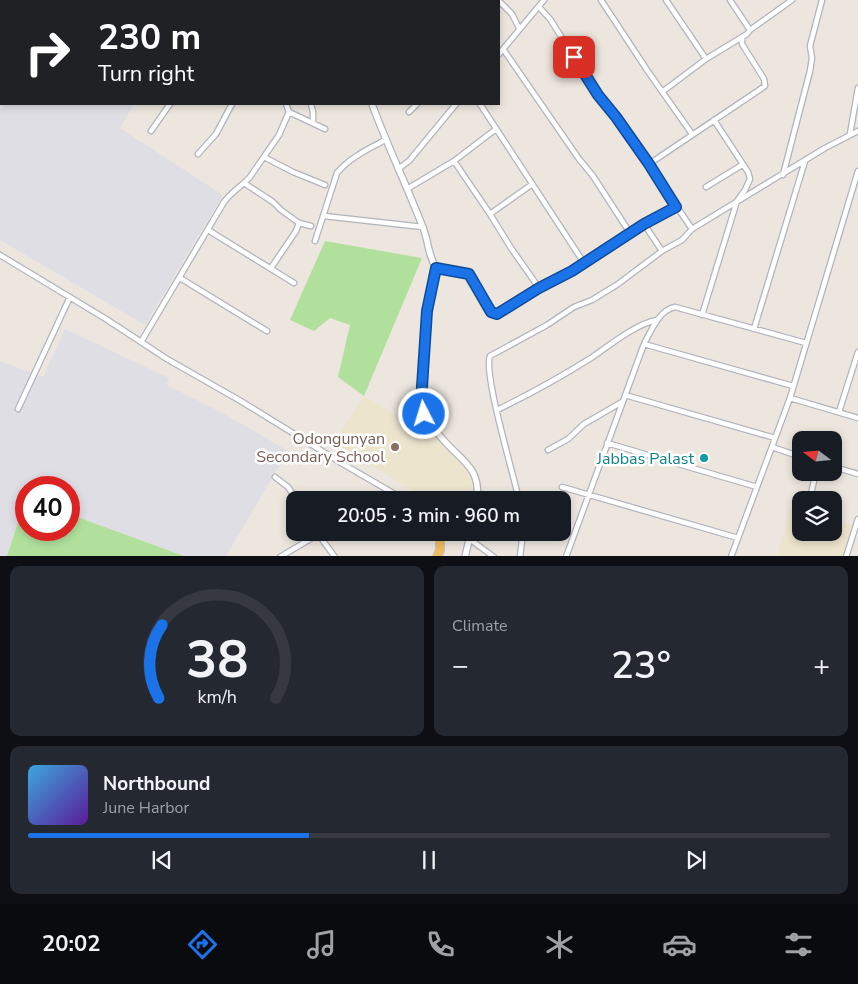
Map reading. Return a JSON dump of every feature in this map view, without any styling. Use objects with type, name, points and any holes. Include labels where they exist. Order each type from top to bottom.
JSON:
[{"type":"highway","points":[[437,556],[440,550],[440,541]]},
{"type":"street","points":[[500,53],[544,0]]},
{"type":"street","points":[[666,0],[706,59]]},
{"type":"street","points":[[730,0],[750,30]]},
{"type":"street","points":[[662,92],[706,59],[742,41],[750,30],[792,0]]},
{"type":"street","points":[[783,174],[810,71],[812,58],[810,46],[822,0]]},
{"type":"street","points":[[604,1],[662,92],[692,134]]},
{"type":"street","points":[[500,2],[512,14],[519,28]]},
{"type":"street","points":[[539,7],[550,19],[598,95],[649,164],[692,229]]},
{"type":"street","points":[[649,164],[764,86],[764,79],[742,41]]},
{"type":"street","points":[[503,49],[570,147],[593,176],[630,233]]},
{"type":"street","points":[[850,134],[858,88]]},
{"type":"street","points":[[151,131],[169,105]]},
{"type":"street","points":[[198,154],[216,134],[231,105]]},
{"type":"street","points":[[286,105],[289,112],[325,129]]},
{"type":"street","points":[[312,105],[312,123]]},
{"type":"street","points":[[372,105],[385,140],[423,226],[429,257],[436,268],[427,311],[421,402],[424,414],[450,448],[471,466],[477,482],[477,491]]},
{"type":"street","points":[[409,112],[415,105]]},
{"type":"street","points":[[398,169],[409,161],[455,105]]},
{"type":"street","points":[[481,105],[531,185],[584,263]]},
{"type":"street","points":[[141,342],[231,192],[244,183],[264,157],[279,135],[289,112]]},
{"type":"street","points":[[702,315],[737,201],[750,179],[750,176],[714,120]]},
{"type":"street","points":[[407,189],[454,161],[496,129]]},
{"type":"street","points":[[517,491],[488,365],[490,356],[547,325],[574,307],[592,300],[618,284],[662,251],[682,240],[692,229],[858,131]]},
{"type":"street","points":[[315,241],[337,174],[342,167],[360,154],[385,140]]},
{"type":"street","points":[[264,157],[293,172],[325,185]]},
{"type":"street","points":[[454,161],[539,288]]},
{"type":"street","points":[[754,329],[805,161]]},
{"type":"street","points":[[706,187],[742,165]]},
{"type":"street","points":[[798,165],[803,168]]},
{"type":"street","points":[[731,556],[790,398],[858,171]]},
{"type":"street","points":[[244,183],[273,202],[299,223],[311,226]]},
{"type":"street","points":[[490,214],[531,185]]},
{"type":"street","points":[[436,268],[469,274],[488,308],[494,314],[567,274],[644,224],[676,207]]},
{"type":"street","points":[[721,211],[732,217]]},
{"type":"street","points":[[324,216],[423,226]]},
{"type":"street","points":[[272,268],[299,223]]},
{"type":"street","points":[[644,224],[662,251]]},
{"type":"street","points":[[208,230],[294,283]]},
{"type":"street","points":[[0,255],[191,373],[390,491]]},
{"type":"street","points":[[180,278],[267,331]]},
{"type":"street","points":[[18,409],[70,297]]},
{"type":"street","points":[[566,556],[644,344],[657,320],[672,307],[806,343]]},
{"type":"street","points":[[497,410],[544,387],[627,335],[649,322],[657,320]]},
{"type":"street","points":[[644,344],[793,386]]},
{"type":"street","points":[[839,412],[858,352]]},
{"type":"street","points":[[625,395],[775,438]]},
{"type":"street","points":[[790,398],[858,418]]},
{"type":"street","points":[[548,450],[568,438],[584,424],[622,402]]},
{"type":"street","points":[[606,444],[757,488]]},
{"type":"street","points":[[772,447],[792,454]]},
{"type":"street","points":[[842,469],[858,474]]},
{"type":"street","points":[[275,477],[291,491]]},
{"type":"street","points":[[562,487],[738,538]]},
{"type":"street","points":[[846,556],[856,532],[858,520]]},
{"type":"street","points":[[280,556],[305,541]]},
{"type":"street","points":[[325,541],[335,556]]},
{"type":"street","points":[[465,556],[469,541]]},
{"type":"street","points":[[478,541],[494,556]]},
{"type":"street","points":[[520,556],[522,541]]},
{"type":"shaded area","points":[[0,105],[133,105],[120,128],[223,195],[145,325],[0,240]]},
{"type":"shaded area","points":[[65,329],[169,378],[167,385],[223,413],[288,451],[226,556],[184,556],[80,518],[80,476],[15,476],[15,532],[7,556],[0,556],[0,361],[43,377]]},
{"type":"shaded area","name":"Odongunyan Secondary School","points":[[364,396],[436,437],[471,470],[477,491],[413,491],[334,442]]},
{"type":"shaded area","points":[[791,505],[792,541],[842,541],[842,522],[853,525],[843,556],[777,556]]},
{"type":"green space","points":[[325,241],[422,258],[364,396],[338,377],[350,325],[330,318],[314,331],[290,320]]},
{"type":"green space","points":[[80,518],[184,556],[7,556],[15,532],[15,541],[80,541]]},
{"type":"place","name":"Odongunyan Secondary School","points":[[395,447]]},
{"type":"place","name":"Jabbas Palast","points":[[704,458]]},
{"type":"route","points":[[424,414],[421,402],[427,311],[436,268],[472,276],[485,303],[491,312],[497,314],[539,288],[572,271],[644,224],[676,207],[649,164],[598,95],[574,57]]}]
